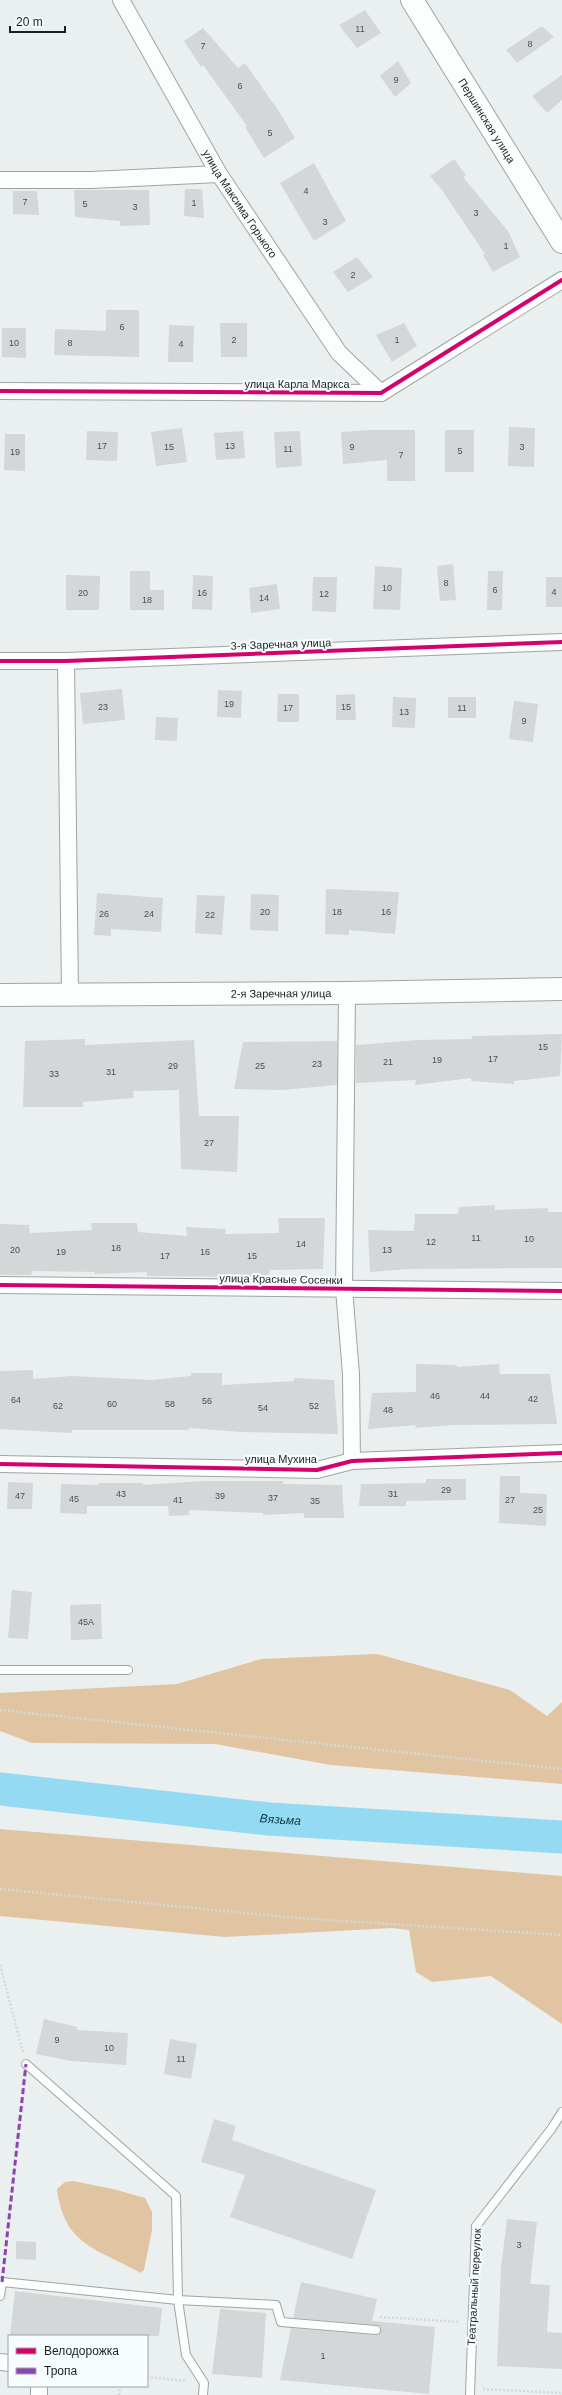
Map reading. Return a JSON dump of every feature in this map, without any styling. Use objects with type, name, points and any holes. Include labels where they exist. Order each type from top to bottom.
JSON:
[{"type":"main road","name":"Першинская улица","points":[[412,0],[562,242]]},
{"type":"main road","name":"2-я Заречная улица","points":[[0,995],[346,993],[562,989]]},
{"type":"street","name":"улица Максима Горького","points":[[121,0],[218,174],[339,354],[381,393]]},
{"type":"street","points":[[0,180],[91,180],[218,174]]},
{"type":"street","points":[[381,393],[562,280]]},
{"type":"street","name":"улица Карла Маркса","points":[[0,391],[381,393]]},
{"type":"street","name":"3-я Заречная улица","points":[[0,661],[66,661],[562,642]]},
{"type":"street","points":[[66,661],[70,995]]},
{"type":"street","points":[[346,993],[344,1289],[351,1374],[352,1461]]},
{"type":"street","name":"улица Красные Сосенки","points":[[0,1285],[562,1291]]},
{"type":"street","name":"улица Мухина","points":[[0,1464],[317,1470],[352,1461],[562,1453]]},
{"type":"lane","points":[[0,1670],[128,1670]]},
{"type":"lane","points":[[26,2064],[176,2196],[178,2300],[186,2355],[204,2383],[203,2395]]},
{"type":"lane","name":"Театральный переулок","points":[[470,2392],[476,2226],[552,2128],[562,2112]]},
{"type":"lane","points":[[0,2296],[2,2282],[178,2300],[276,2305],[281,2322],[376,2330]]},
{"type":"path","points":[[0,1710],[562,1769]]},
{"type":"path","points":[[0,1889],[297,1918],[562,1935]]},
{"type":"path","points":[[0,1965],[26,2064]]},
{"type":"path","points":[[376,2330],[380,2316],[472,2324]]},
{"type":"path","points":[[148,2377],[204,2383]]},
{"type":"path","points":[[470,2392],[562,2392]]},
{"type":"shaded area","points":[[377,1654],[510,1690],[547,1716],[562,1702],[562,1784],[331,1765],[215,1744],[32,1743],[0,1731],[0,1693],[177,1684],[261,1659]]},
{"type":"shaded area","points":[[0,1829],[562,1876],[562,2024],[491,1976],[432,1982],[416,1972],[409,1930],[392,1928],[225,1937],[0,1916]]},
{"type":"shaded area","points":[[73,2181],[113,2189],[145,2198],[152,2212],[152,2230],[144,2270],[141,2273],[97,2251],[75,2234],[67,2223],[61,2208],[57,2189],[65,2182]]},
{"type":"building","points":[[365,10],[381,33],[357,48],[339,25]]},
{"type":"building","points":[[542,26],[554,37],[517,63],[506,50]]},
{"type":"building","points":[[203,28],[238,68],[245,63],[280,113],[295,138],[264,158],[245,127],[247,126],[203,65],[201,67],[184,41]]},
{"type":"building","points":[[398,61],[411,83],[395,97],[380,76]]},
{"type":"building","points":[[562,75],[562,100],[547,113],[532,96]]},
{"type":"building","points":[[454,159],[466,175],[463,177],[508,231],[520,257],[493,272],[483,255],[485,254],[442,190],[430,176]]},
{"type":"building","points":[[314,163],[346,221],[314,241],[280,183]]},
{"type":"building","points":[[185,189],[202,189],[204,218],[184,216]]},
{"type":"building","points":[[74,190],[149,190],[150,225],[120,226],[120,221],[75,217]]},
{"type":"building","points":[[13,191],[37,191],[39,215],[13,214]]},
{"type":"building","points":[[357,257],[373,277],[348,292],[333,272]]},
{"type":"building","points":[[106,310],[139,310],[139,357],[54,355],[55,329],[106,331]]},
{"type":"building","points":[[220,323],[247,323],[247,357],[221,357]]},
{"type":"building","points":[[404,323],[417,346],[392,362],[376,335]]},
{"type":"building","points":[[169,325],[194,326],[193,362],[168,362]]},
{"type":"building","points":[[2,328],[26,328],[26,358],[2,357]]},
{"type":"building","points":[[509,427],[535,428],[534,467],[508,466]]},
{"type":"building","points":[[182,428],[187,462],[156,466],[151,432]]},
{"type":"building","points":[[370,430],[415,430],[415,481],[387,481],[387,460],[343,464],[341,432]]},
{"type":"building","points":[[445,430],[474,430],[474,472],[445,472]]},
{"type":"building","points":[[87,431],[118,432],[117,461],[86,460]]},
{"type":"building","points":[[243,431],[245,458],[216,460],[214,433]]},
{"type":"building","points":[[300,431],[302,466],[276,468],[274,432]]},
{"type":"building","points":[[5,434],[25,434],[25,471],[4,470]]},
{"type":"building","points":[[453,564],[456,600],[440,601],[437,566]]},
{"type":"building","points":[[375,566],[402,568],[400,610],[373,609]]},
{"type":"building","points":[[130,571],[150,571],[150,590],[164,590],[164,610],[130,610]]},
{"type":"building","points":[[488,571],[503,571],[502,610],[487,610]]},
{"type":"building","points":[[66,575],[100,576],[99,610],[66,610]]},
{"type":"building","points":[[193,575],[213,576],[212,610],[192,609]]},
{"type":"building","points":[[313,577],[337,577],[336,612],[312,611]]},
{"type":"building","points":[[546,577],[562,577],[562,607],[546,607]]},
{"type":"building","points":[[277,584],[280,609],[251,613],[249,588]]},
{"type":"building","points":[[122,689],[125,720],[83,724],[80,693]]},
{"type":"building","points":[[218,690],[242,691],[241,718],[217,717]]},
{"type":"building","points":[[278,694],[299,694],[299,722],[277,722]]},
{"type":"building","points":[[355,694],[356,720],[336,720],[336,695]]},
{"type":"building","points":[[393,697],[416,698],[415,728],[392,727]]},
{"type":"building","points":[[448,697],[476,697],[476,718],[448,718]]},
{"type":"building","points":[[514,701],[538,704],[533,742],[509,739]]},
{"type":"building","points":[[156,717],[178,718],[177,741],[155,740]]},
{"type":"building","points":[[326,889],[399,892],[395,934],[349,930],[349,935],[325,934]]},
{"type":"building","points":[[97,893],[163,898],[161,932],[111,929],[111,936],[94,935]]},
{"type":"building","points":[[251,894],[279,895],[278,931],[250,930]]},
{"type":"building","points":[[197,895],[225,896],[222,935],[195,933]]},
{"type":"building","points":[[562,1034],[560,1076],[514,1081],[514,1084],[471,1081],[471,1078],[415,1085],[416,1080],[356,1083],[356,1045],[419,1040],[472,1039],[472,1036]]},
{"type":"building","points":[[85,1039],[85,1045],[194,1040],[199,1116],[239,1116],[237,1172],[181,1169],[179,1090],[133,1091],[134,1098],[83,1102],[83,1107],[23,1107],[25,1041]]},
{"type":"building","points":[[337,1041],[337,1085],[283,1090],[234,1089],[243,1042]]},
{"type":"building","points":[[495,1205],[495,1210],[548,1208],[548,1212],[562,1212],[562,1268],[410,1269],[370,1272],[368,1230],[414,1231],[415,1214],[458,1214],[459,1207]]},
{"type":"building","points":[[278,1218],[325,1218],[323,1269],[270,1270],[269,1277],[147,1276],[147,1272],[95,1274],[95,1272],[31,1271],[32,1275],[0,1275],[0,1224],[29,1225],[30,1233],[92,1230],[91,1223],[137,1223],[138,1232],[187,1236],[186,1227],[226,1229],[225,1234],[279,1233]]},
{"type":"building","points":[[416,1364],[457,1365],[457,1367],[499,1364],[500,1374],[550,1374],[557,1424],[453,1425],[415,1428],[416,1425],[368,1429],[372,1393],[416,1392]]},
{"type":"building","points":[[33,1370],[33,1379],[72,1376],[152,1380],[191,1376],[191,1373],[222,1373],[222,1385],[294,1381],[294,1378],[334,1380],[338,1434],[241,1432],[189,1428],[189,1430],[72,1430],[72,1433],[0,1429],[0,1371]]},
{"type":"building","points":[[500,1476],[520,1476],[520,1493],[547,1494],[546,1526],[499,1523]]},
{"type":"building","points":[[426,1479],[466,1479],[466,1500],[406,1501],[406,1506],[359,1506],[361,1484],[426,1483]]},
{"type":"building","points":[[202,1481],[283,1481],[283,1484],[342,1485],[344,1518],[304,1518],[304,1513],[263,1515],[263,1513],[189,1510],[189,1515],[169,1516],[168,1506],[87,1506],[87,1514],[60,1513],[61,1484],[98,1485],[98,1483],[143,1483],[143,1485]]},
{"type":"building","points":[[8,1482],[33,1483],[32,1509],[7,1509]]},
{"type":"building","points":[[12,1590],[32,1592],[28,1639],[8,1638]]},
{"type":"building","points":[[101,1604],[102,1639],[71,1640],[70,1605]]},
{"type":"building","points":[[44,2019],[77,2027],[77,2030],[128,2033],[126,2065],[71,2061],[36,2054]]},
{"type":"building","points":[[170,2039],[197,2044],[191,2079],[164,2074]]},
{"type":"building","points":[[214,2119],[236,2126],[232,2140],[376,2190],[352,2259],[230,2217],[245,2175],[201,2162]]},
{"type":"building","points":[[507,2219],[537,2222],[530,2284],[550,2285],[547,2332],[562,2333],[562,2369],[497,2366],[501,2268]]},
{"type":"building","points":[[16,2241],[36,2242],[36,2260],[16,2259]]},
{"type":"building","points":[[301,2282],[377,2299],[372,2321],[435,2327],[429,2394],[280,2380],[291,2328],[376,2335],[381,2331],[376,2325],[293,2318]]},
{"type":"building","points":[[15,2291],[162,2308],[159,2336],[10,2335]]},
{"type":"building","points":[[220,2309],[266,2313],[262,2378],[212,2374]]},
{"type":"waterway","name":"Вязьма","points":[[0,1789],[269,1819],[562,1837]]},
{"type":"marked path","points":[[2,2282],[26,2064]]},
{"type":"cycle path","points":[[0,391],[381,393],[562,280]]},
{"type":"cycle path","points":[[0,661],[66,661],[562,642]]},
{"type":"cycle path","points":[[0,1285],[562,1291]]},
{"type":"cycle path","points":[[0,1464],[317,1470],[352,1461],[562,1453]]}]
